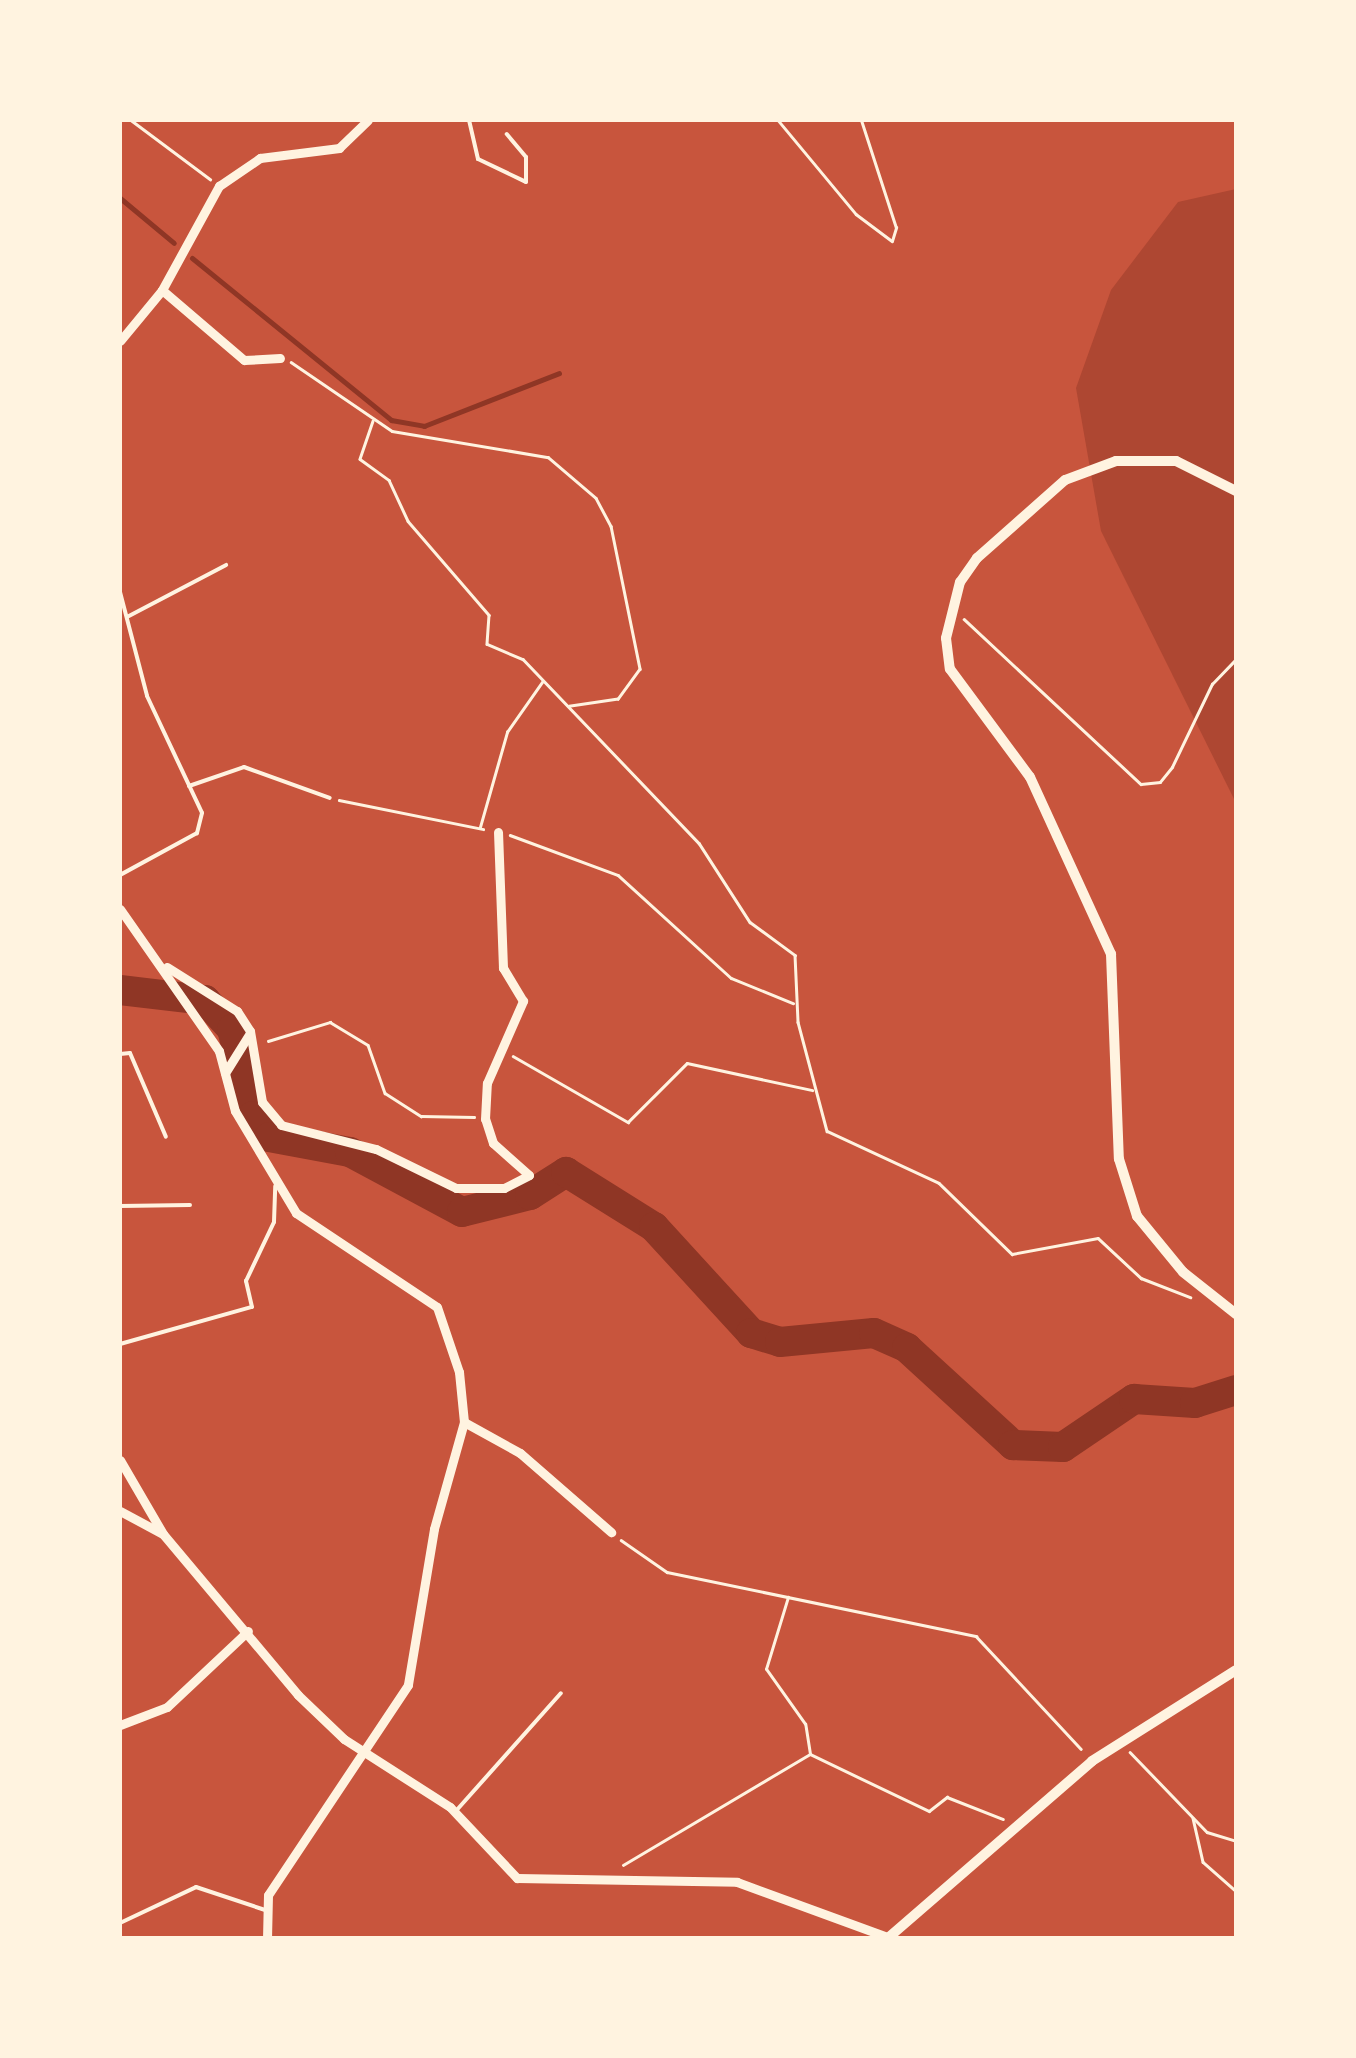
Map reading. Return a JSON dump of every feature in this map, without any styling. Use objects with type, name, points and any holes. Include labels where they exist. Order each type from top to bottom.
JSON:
[{"type":"street","points":[[120,341],[162,290],[219,186],[260,158],[339,148],[368,120]]},
{"type":"street","points":[[162,290],[244,360],[280,358]]},
{"type":"street","points":[[1236,491],[1176,461],[1087,470],[1040,498],[977,558],[950,609],[950,669],[1030,777],[1111,954],[1120,1159],[1137,1216],[1236,1314]]},
{"type":"street","points":[[169,971],[224,998],[250,1038],[262,1102],[281,1125],[376,1149],[441,1184],[479,1191],[529,1176],[493,1143],[485,1118],[498,1048],[523,987],[503,968],[498,832]]},
{"type":"street","points":[[120,909],[169,971],[227,1070],[275,1182],[296,1212],[437,1307],[464,1422],[434,1529],[408,1685],[369,1749],[354,1758],[278,1880],[268,1911],[267,1938]]},
{"type":"street","points":[[227,1070],[250,1038]]},
{"type":"street","points":[[464,1422],[520,1454],[611,1532]]},
{"type":"street","points":[[120,1460],[163,1534],[248,1631],[298,1696],[455,1812],[517,1878],[737,1882],[889,1938],[1014,1823],[1092,1761],[1236,1670]]},
{"type":"street","points":[[120,1511],[163,1534]]},
{"type":"street","points":[[120,1725],[168,1706],[248,1631]]},
{"type":"lane","points":[[469,120],[478,158],[526,182],[526,157],[507,134]]},
{"type":"lane","points":[[127,618],[226,565]]},
{"type":"lane","points":[[120,592],[147,696],[202,814],[197,832],[120,874]]},
{"type":"lane","points":[[190,786],[244,767],[330,798]]},
{"type":"lane","points":[[120,1054],[130,1053],[166,1136]]},
{"type":"lane","points":[[120,1344],[252,1306],[246,1281],[274,1222],[275,1182]]},
{"type":"lane","points":[[120,1206],[190,1204]]},
{"type":"lane","points":[[455,1812],[561,1693]]},
{"type":"lane","points":[[120,1923],[196,1886],[268,1911]]},
{"type":"path","points":[[131,120],[219,186]]},
{"type":"path","points":[[778,120],[856,214],[892,241],[896,228],[861,120]]},
{"type":"path","points":[[280,358],[374,420],[548,457],[596,498],[611,526],[640,669],[618,699],[568,706]]},
{"type":"path","points":[[374,420],[360,459],[389,480],[408,521],[488,614],[487,644],[512,652],[543,680],[698,844],[750,922],[796,954],[795,1003],[827,1131],[938,1183],[1012,1254],[1098,1238],[1142,1278],[1216,1298]]},
{"type":"path","points":[[950,609],[1141,784],[1160,782],[1172,767],[1212,684],[1236,659]]},
{"type":"path","points":[[479,828],[507,732],[543,680]]},
{"type":"path","points":[[330,798],[562,847],[618,875],[731,978],[795,1003]]},
{"type":"path","points":[[250,1038],[330,1022],[368,1045],[384,1093],[421,1116],[485,1118]]},
{"type":"path","points":[[498,1048],[628,1122],[687,1063],[814,1091]]},
{"type":"path","points":[[611,1532],[666,1572],[976,1636],[1092,1761]]},
{"type":"path","points":[[789,1596],[766,1669],[806,1724],[810,1754]]},
{"type":"path","points":[[1116,1743],[1193,1816],[1236,1841]]},
{"type":"path","points":[[810,1754],[930,1812],[947,1797],[1014,1823]]},
{"type":"path","points":[[622,1880],[622,1866],[810,1754]]},
{"type":"path","points":[[1193,1816],[1202,1862],[1236,1891]]},
{"type":"shaded area","points":[[1236,189],[1236,803],[1101,531],[1076,388],[1111,290],[1178,202]]},
{"type":"waterway","points":[[120,198],[174,243]]},
{"type":"waterway","points":[[192,258],[391,420],[424,426],[559,373]]},
{"type":"waterway","points":[[120,990],[205,1000],[232,1029],[253,1116],[269,1137],[350,1152],[462,1212],[530,1195],[566,1172],[654,1227],[751,1333],[780,1342],[874,1333],[907,1348],[1013,1445],[1063,1447],[1134,1399],[1195,1403],[1236,1390]]}]
